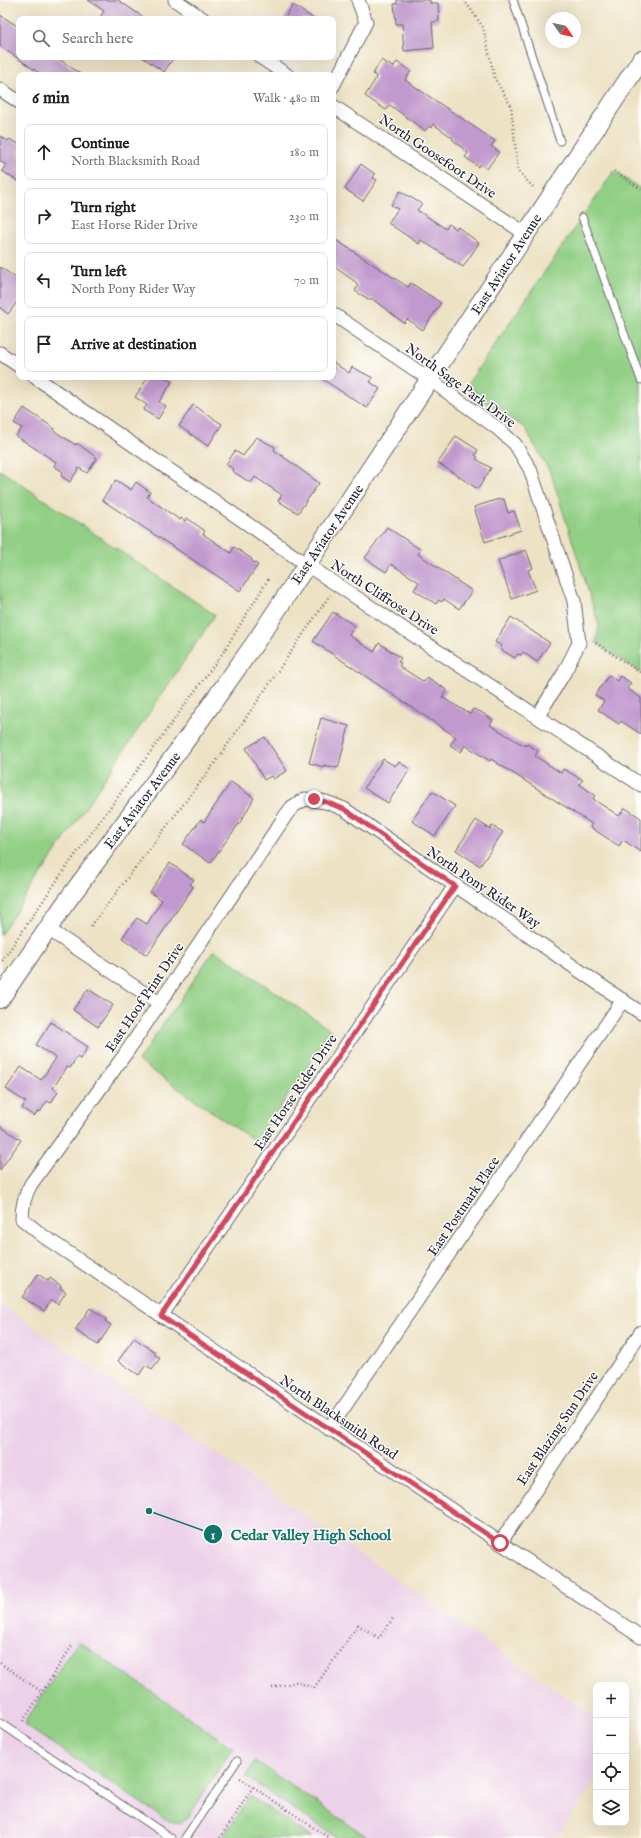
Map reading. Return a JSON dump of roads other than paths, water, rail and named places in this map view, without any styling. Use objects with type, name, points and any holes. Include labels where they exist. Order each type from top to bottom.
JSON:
[{"type":"street","points":[[175,0],[199,16]]},
{"type":"street","points":[[336,80],[366,22],[358,0]]},
{"type":"street","points":[[264,60],[282,72]]},
{"type":"street","name":"East Aviator Avenue","points":[[0,999],[106,847],[218,696],[307,565],[640,64]]},
{"type":"street","points":[[0,89],[16,100]]},
{"type":"street","name":"North Goosefoot Drive","points":[[336,108],[526,234]]},
{"type":"street","name":"North Sage Park Drive","points":[[336,316],[430,379],[497,428],[515,444],[530,469],[574,601],[579,643],[564,673],[538,716]]},
{"type":"street","points":[[0,353],[16,364]]},
{"type":"street","name":"North Cliffrose Drive","points":[[39,380],[307,565],[641,785]]},
{"type":"street","name":"North Pony Rider Way","points":[[305,799],[326,802],[344,809],[641,1012]]},
{"type":"street","name":"East Hoof Print Drive","points":[[22,1219],[22,1207],[25,1193],[159,1004],[286,814],[292,807],[305,799]]},
{"type":"street","name":"East Horse Rider Drive","points":[[161,1316],[455,886]]},
{"type":"street","points":[[48,930],[159,1004]]},
{"type":"street","name":"East Postmark Place","points":[[329,1429],[622,1000]]},
{"type":"street","name":"North Blacksmith Road","points":[[22,1219],[44,1236],[161,1316],[641,1637]]},
{"type":"street","name":"East Blazing Sun Drive","points":[[500,1543],[641,1332]]},
{"type":"lane","points":[[513,0],[560,141]]},
{"type":"lane","points":[[582,217],[641,380]]},
{"type":"lane","points":[[0,1723],[171,1838]]},
{"type":"lane","points":[[185,1838],[237,1761]]},
{"type":"place","name":"Cedar Valley High School","points":[[149,1511]]}]
